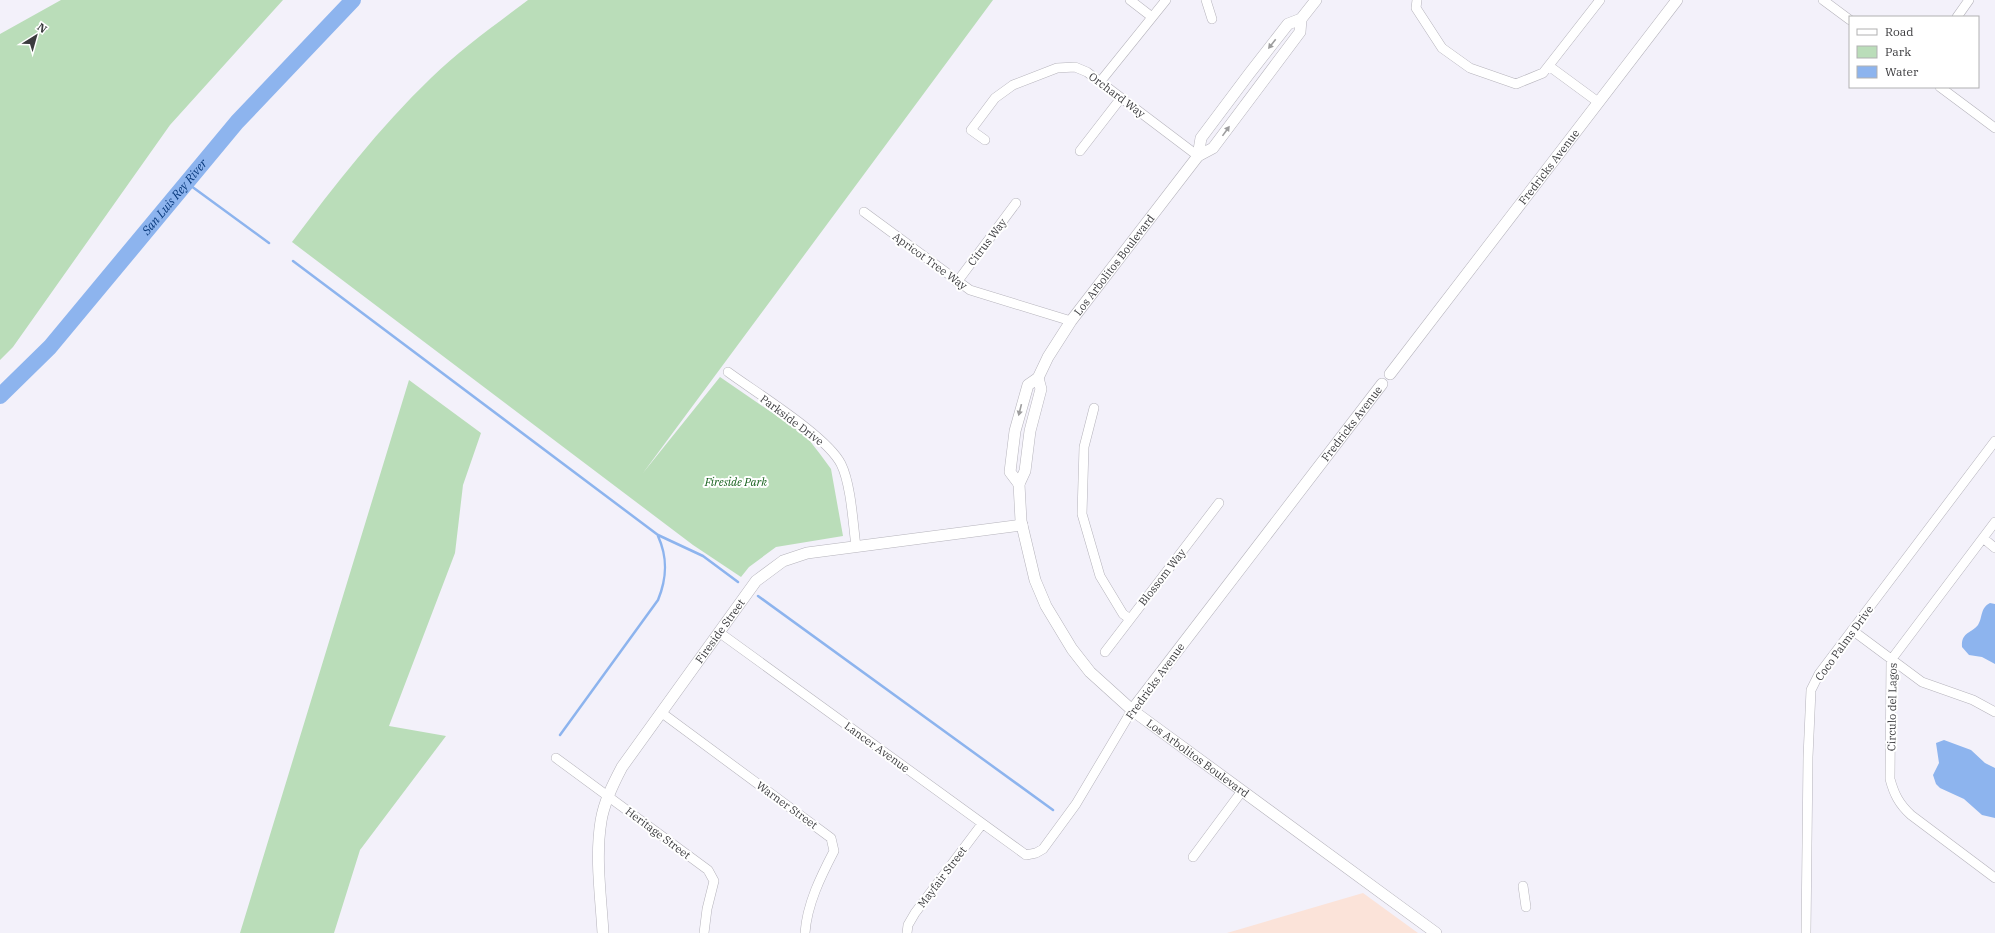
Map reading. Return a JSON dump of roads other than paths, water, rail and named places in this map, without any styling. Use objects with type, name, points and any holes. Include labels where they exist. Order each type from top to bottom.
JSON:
[{"type":"street","points":[[1130,0],[1152,17]]},
{"type":"street","points":[[1100,82],[1166,0]]},
{"type":"street","points":[[1206,0],[1212,19]]},
{"type":"street","name":"Los Arbolitos Boulevard","points":[[1316,0],[1301,20],[1300,32],[1213,148],[1198,156],[1072,321],[1048,357],[1038,378],[1041,389],[1030,431],[1025,471],[1019,484],[1022,524],[1035,580],[1046,606],[1072,649],[1089,671],[1132,710],[1436,933]]},
{"type":"street","points":[[1416,0],[1416,8],[1442,48],[1470,68],[1516,84],[1543,73],[1550,66],[1600,0]]},
{"type":"street","name":"Fredricks Avenue","points":[[1036,853],[1043,849],[1076,804],[1132,710],[1677,0]]},
{"type":"street","points":[[1823,0],[1833,3],[1849,19]]},
{"type":"street","points":[[1958,16],[1969,0]]},
{"type":"street","name":"Los Arbolitos Boulevard","points":[[1198,156],[1201,138],[1249,74],[1288,24],[1301,20]]},
{"type":"street","points":[[1550,66],[1598,102]]},
{"type":"street","name":"Orchard Way","points":[[986,140],[971,130],[995,98],[1013,85],[1057,68],[1075,67],[1087,72],[1198,156]]},
{"type":"street","points":[[1941,88],[1995,128]]},
{"type":"street","points":[[1080,151],[1121,98]]},
{"type":"street","name":"Citrus Way","points":[[957,282],[1016,203]]},
{"type":"street","name":"Apricot Tree Way","points":[[864,212],[957,282],[974,292],[1072,321]]},
{"type":"street","name":"Parkside Drive","points":[[728,372],[820,438],[840,463],[846,479],[856,547]]},
{"type":"street","points":[[1094,408],[1084,447],[1082,514],[1100,576],[1123,614],[1130,619]]},
{"type":"street","name":"Coco Palms Drive","points":[[1806,933],[1808,757],[1811,690],[1819,674],[1995,441]]},
{"type":"street","name":"Blossom Way","points":[[1105,652],[1219,503]]},
{"type":"street","name":"Circulo del Lagos","points":[[1995,522],[1891,660],[1890,778],[1894,794],[1900,805],[1911,815],[1995,878]]},
{"type":"street","name":"Fireside Street","points":[[603,933],[599,853],[601,821],[608,795],[622,767],[756,581],[783,561],[807,553],[1022,524]]},
{"type":"street","points":[[1983,538],[1995,548]]},
{"type":"street","points":[[1852,630],[1922,682],[1973,700],[1995,712]]},
{"type":"street","name":"Lancer Avenue","points":[[720,633],[1026,855],[1036,853]]},
{"type":"street","name":"Warner Street","points":[[662,713],[832,838],[834,851],[819,879],[806,921],[805,933]]},
{"type":"street","name":"Heritage Street","points":[[556,758],[708,870],[714,881],[706,909],[704,933]]},
{"type":"street","points":[[1193,857],[1242,791]]},
{"type":"street","name":"Mayfair Street","points":[[907,933],[908,925],[915,913],[982,824]]},
{"type":"street","points":[[1523,886],[1526,907]]},
{"type":"water","points":[[1990,603],[1995,604],[1995,664],[1982,657],[1969,655],[1962,647],[1963,638],[1967,633],[1976,628],[1980,622],[1983,610]]},
{"type":"water","points":[[1944,740],[1971,750],[1985,763],[1995,768],[1995,818],[1982,815],[1964,799],[1940,788],[1936,784],[1933,775],[1939,763],[1936,743]]},
{"type":"waterway","name":"San Luis Rey River","points":[[0,396],[50,347],[237,122],[353,0]]},
{"type":"waterway","points":[[187,183],[269,243]]},
{"type":"waterway","points":[[293,261],[658,535],[703,556],[738,582]]},
{"type":"waterway","points":[[560,735],[658,600],[665,576],[665,560],[658,536]]},
{"type":"waterway","points":[[758,596],[1053,810]]},
{"type":"park label","name":"Fireside Park","points":[[736,482]]}]
